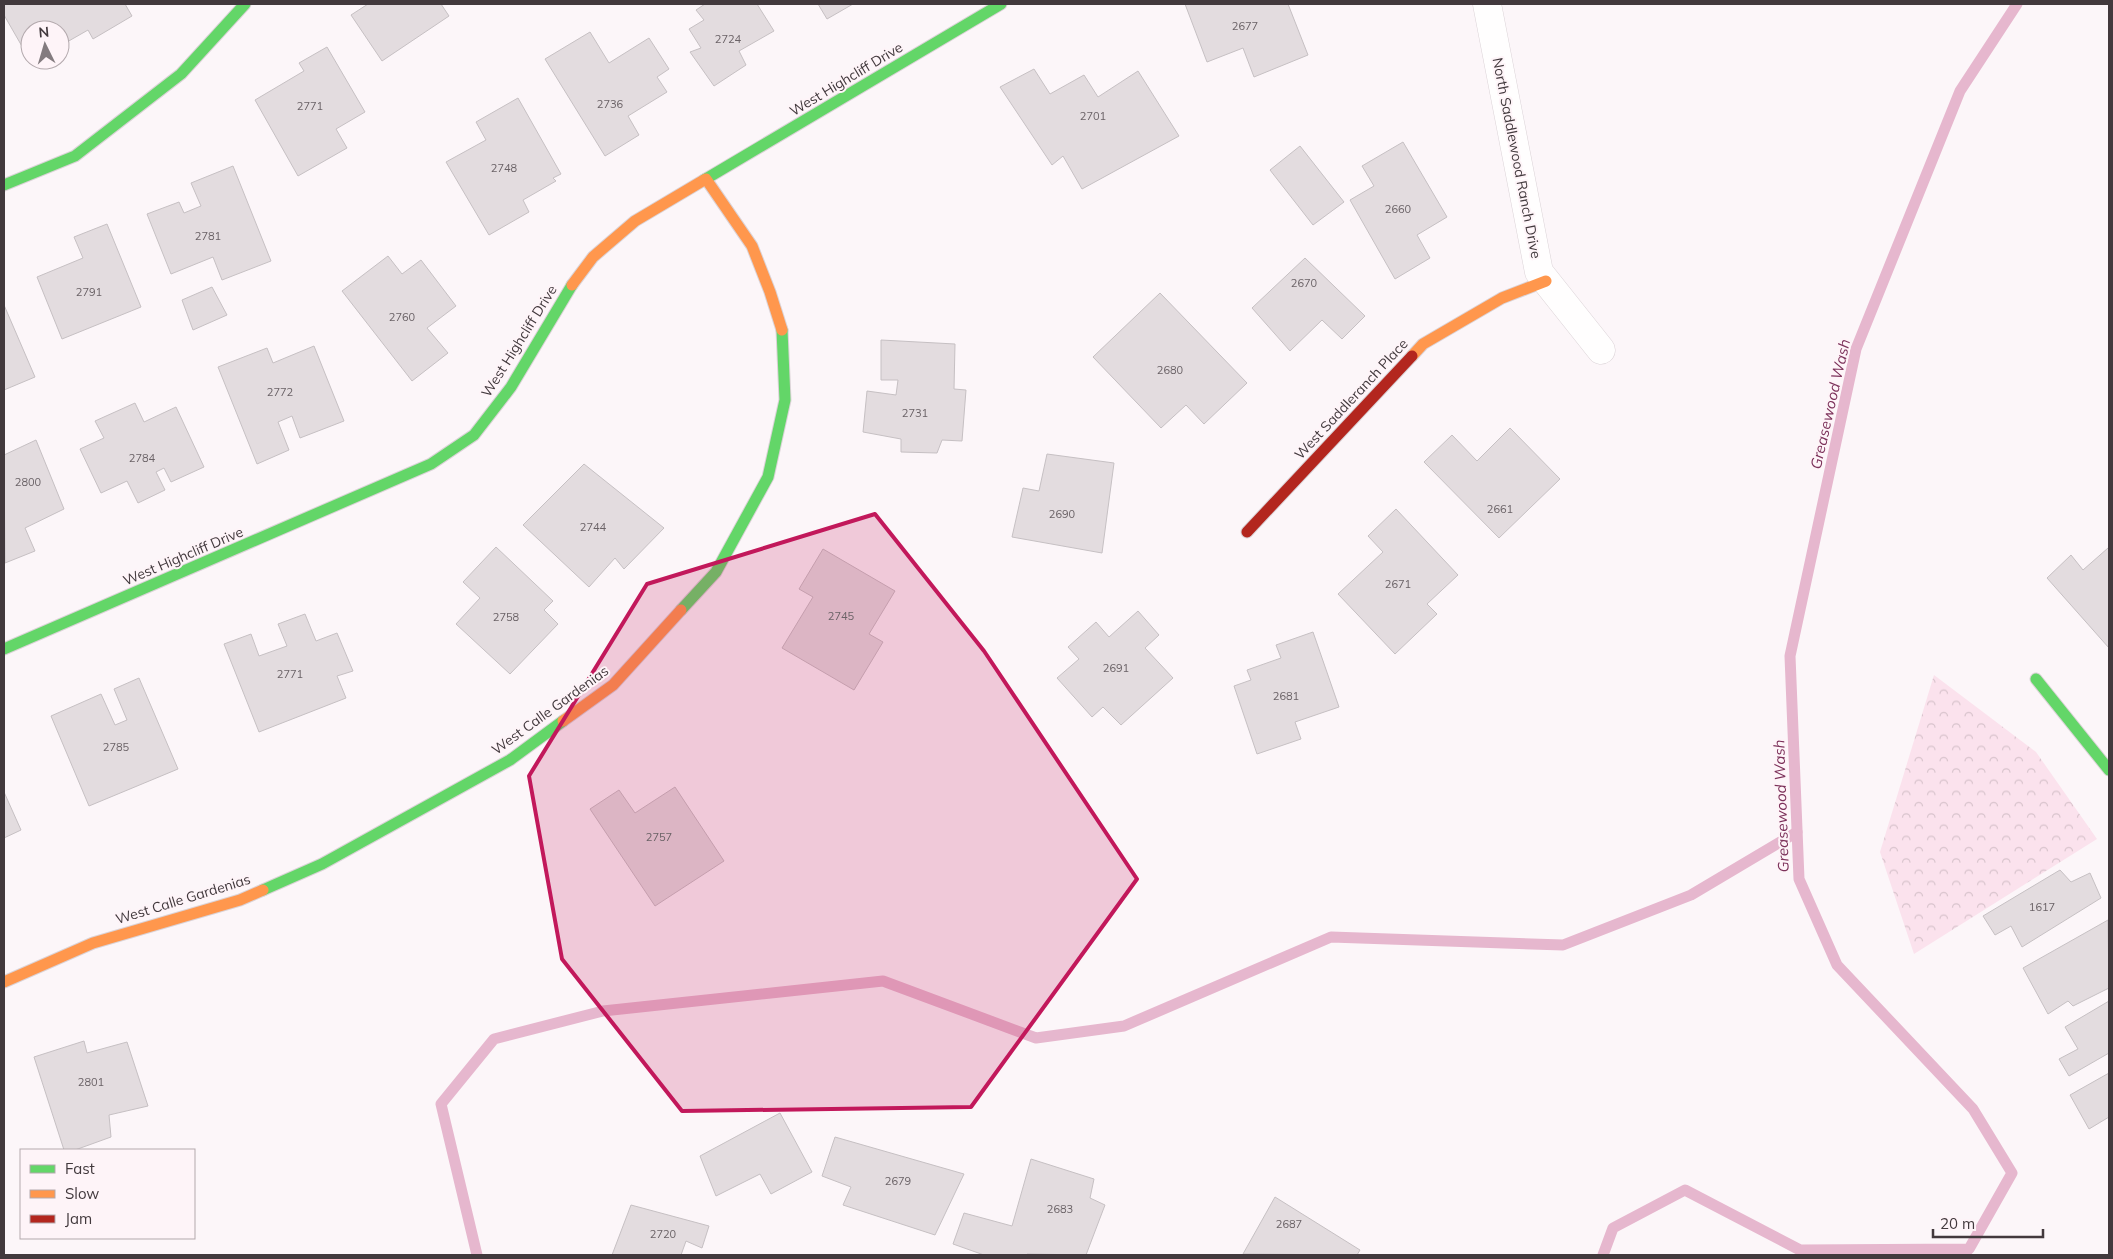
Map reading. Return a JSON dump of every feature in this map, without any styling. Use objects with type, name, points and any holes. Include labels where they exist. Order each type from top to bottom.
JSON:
[{"type":"street","points":[[4,185],[75,156],[181,74],[246,4]]},
{"type":"street","name":"West Highcliff Drive","points":[[4,649],[431,464],[474,435],[511,387],[564,295],[593,257],[635,221],[1001,4]]},
{"type":"street","name":"North Saddlewood Ranch Drive","points":[[1487,4],[1538,272],[1601,350]]},
{"type":"street","name":"West Calle Gardenias","points":[[4,982],[94,943],[240,900],[322,864],[510,760],[613,686],[716,572],[768,478],[785,400],[782,332],[770,292],[752,246],[706,180]]},
{"type":"street","name":"West Saddleranch Place","points":[[1248,532],[1422,344],[1502,298],[1546,281]]},
{"type":"street","points":[[2036,679],[2109,770]]},
{"type":"highlighted area","points":[[875,514],[984,651],[1137,879],[971,1107],[682,1111],[562,959],[529,776],[647,584]]},
{"type":"green space","points":[[1934,675],[2036,752],[2097,839],[1914,954],[1880,852]]},
{"type":"building","points":[[4,4],[125,4],[132,16],[93,39],[88,30],[70,40],[70,20],[20,20],[20,43],[4,15]]},
{"type":"building","points":[[368,4],[441,4],[449,16],[382,61],[351,15]]},
{"type":"building","points":[[705,4],[757,4],[774,31],[739,51],[746,65],[714,86],[690,52],[701,48],[689,29],[704,20],[696,10]]},
{"type":"building","points":[[818,4],[853,4],[827,19]]},
{"type":"building","points":[[1185,4],[1288,4],[1308,55],[1254,77],[1243,48],[1207,62]]},
{"type":"building","points":[[590,32],[609,63],[649,38],[669,69],[657,77],[667,92],[628,116],[639,135],[605,156],[545,59]]},
{"type":"building","points":[[327,47],[365,112],[336,129],[347,148],[298,176],[255,100],[304,71],[299,63]]},
{"type":"building","points":[[1034,69],[1050,94],[1084,75],[1098,97],[1138,71],[1179,136],[1082,189],[1063,156],[1052,165],[1000,87]]},
{"type":"building","points":[[518,98],[561,174],[553,178],[556,181],[523,200],[529,212],[489,235],[446,162],[486,140],[476,122]]},
{"type":"building","points":[[1403,142],[1447,217],[1417,235],[1430,258],[1395,279],[1350,200],[1374,186],[1362,166]]},
{"type":"building","points":[[1300,146],[1344,202],[1313,225],[1270,170]]},
{"type":"building","points":[[233,166],[271,261],[222,280],[213,257],[171,274],[147,214],[179,202],[184,213],[201,206],[191,183]]},
{"type":"building","points":[[107,224],[141,307],[62,339],[37,277],[83,258],[74,237]]},
{"type":"building","points":[[388,256],[402,274],[421,260],[456,306],[427,328],[448,353],[412,381],[342,291]]},
{"type":"building","points":[[1305,258],[1365,316],[1342,339],[1322,320],[1290,351],[1252,308]]},
{"type":"building","points":[[212,287],[227,315],[193,330],[182,300]]},
{"type":"building","points":[[1160,293],[1247,383],[1204,424],[1186,405],[1161,428],[1093,357]]},
{"type":"building","points":[[4,305],[35,377],[4,390]]},
{"type":"building","points":[[881,340],[955,344],[954,389],[966,390],[962,441],[942,440],[937,453],[901,452],[901,439],[863,432],[867,391],[896,395],[898,380],[881,380]]},
{"type":"building","points":[[314,346],[344,421],[300,438],[292,416],[278,422],[289,450],[257,464],[218,367],[267,348],[273,363]]},
{"type":"building","points":[[135,403],[144,422],[176,407],[204,467],[171,482],[164,468],[156,472],[165,490],[138,503],[127,481],[101,493],[80,449],[104,438],[95,421]]},
{"type":"building","points":[[1510,428],[1560,479],[1499,538],[1424,462],[1452,435],[1477,461]]},
{"type":"building","points":[[36,440],[64,509],[25,528],[35,551],[5,563],[4,455]]},
{"type":"building","points":[[1047,454],[1114,463],[1102,553],[1012,537],[1023,488],[1039,491]]},
{"type":"building","points":[[584,464],[664,528],[624,569],[615,558],[589,587],[523,525]]},
{"type":"building","points":[[1396,509],[1458,575],[1427,604],[1437,614],[1395,654],[1338,594],[1383,552],[1368,536]]},
{"type":"building","points":[[496,547],[553,601],[544,610],[558,624],[510,674],[456,624],[480,598],[463,582]]},
{"type":"building","points":[[2108,548],[2109,648],[2047,578],[2071,555],[2083,570]]},
{"type":"building","points":[[823,549],[895,591],[869,634],[883,642],[854,690],[782,648],[813,597],[799,589]]},
{"type":"building","points":[[1138,611],[1159,635],[1145,648],[1173,678],[1121,725],[1103,707],[1092,717],[1057,678],[1079,659],[1068,647],[1096,622],[1109,637]]},
{"type":"building","points":[[305,614],[316,641],[337,633],[353,671],[337,676],[346,698],[259,732],[224,644],[251,634],[259,656],[287,646],[278,624]]},
{"type":"building","points":[[1313,632],[1339,707],[1295,722],[1301,739],[1257,754],[1234,686],[1251,680],[1247,670],[1281,658],[1276,645]]},
{"type":"building","points":[[139,678],[178,769],[89,806],[51,716],[101,694],[115,725],[127,720],[114,689]]},
{"type":"building","points":[[675,787],[724,861],[655,906],[590,809],[619,790],[635,813]]},
{"type":"building","points":[[4,792],[21,830],[4,838]]},
{"type":"building","points":[[2060,870],[2071,882],[2090,873],[2101,898],[2022,947],[2011,926],[1995,935],[1983,916]]},
{"type":"building","points":[[2108,920],[2109,988],[2073,1006],[2068,1001],[2048,1014],[2023,968]]},
{"type":"building","points":[[2109,1001],[2109,1053],[2069,1076],[2059,1059],[2078,1049],[2065,1027]]},
{"type":"building","points":[[84,1041],[87,1053],[127,1042],[148,1106],[109,1115],[111,1137],[78,1149],[64,1149],[34,1057]]},
{"type":"building","points":[[2109,1073],[2109,1117],[2089,1129],[2070,1095]]},
{"type":"building","points":[[780,1113],[812,1172],[771,1194],[760,1174],[716,1196],[700,1156]]},
{"type":"building","points":[[835,1137],[964,1174],[935,1235],[843,1205],[851,1187],[822,1176]]},
{"type":"building","points":[[1031,1159],[1094,1179],[1090,1198],[1105,1205],[1086,1255],[984,1255],[953,1244],[964,1213],[1012,1226]]},
{"type":"building","points":[[1275,1197],[1360,1250],[1357,1255],[1243,1254]]},
{"type":"building","points":[[631,1205],[709,1226],[702,1248],[686,1241],[681,1255],[612,1255]]},
{"type":"waterway","name":"Greasewood Wash","points":[[1603,1255],[1613,1228],[1685,1190],[1800,1250],[1969,1249],[2012,1173],[1973,1109],[1837,965],[1799,879],[1790,656],[1856,349],[1960,91],[2017,4]]},
{"type":"waterway","points":[[477,1255],[441,1104],[494,1039],[603,1011],[883,981],[1036,1038],[1124,1026],[1331,937],[1563,945],[1691,895],[1797,832]]},
{"type":"traffic: fast","points":[[4,185],[75,156],[181,74],[245,4]]},
{"type":"traffic: fast","points":[[704,180],[1001,4]]},
{"type":"traffic: fast","points":[[4,649],[431,464],[474,435],[511,387],[572,285]]},
{"type":"traffic: fast","points":[[681,610],[716,572],[768,477],[785,400],[782,330]]},
{"type":"traffic: fast","points":[[2036,679],[2109,770]]},
{"type":"traffic: fast","points":[[263,890],[322,864],[510,760],[563,721]]},
{"type":"traffic: slow","points":[[706,179],[752,246],[782,330]]},
{"type":"traffic: slow","points":[[572,285],[593,257],[635,221],[704,180]]},
{"type":"traffic: slow","points":[[1412,356],[1423,344],[1502,298],[1546,281]]},
{"type":"traffic: slow","points":[[563,721],[613,685],[681,610]]},
{"type":"traffic: slow","points":[[4,982],[93,943],[240,900],[263,890]]},
{"type":"traffic: jam","points":[[1247,532],[1412,356]]}]
